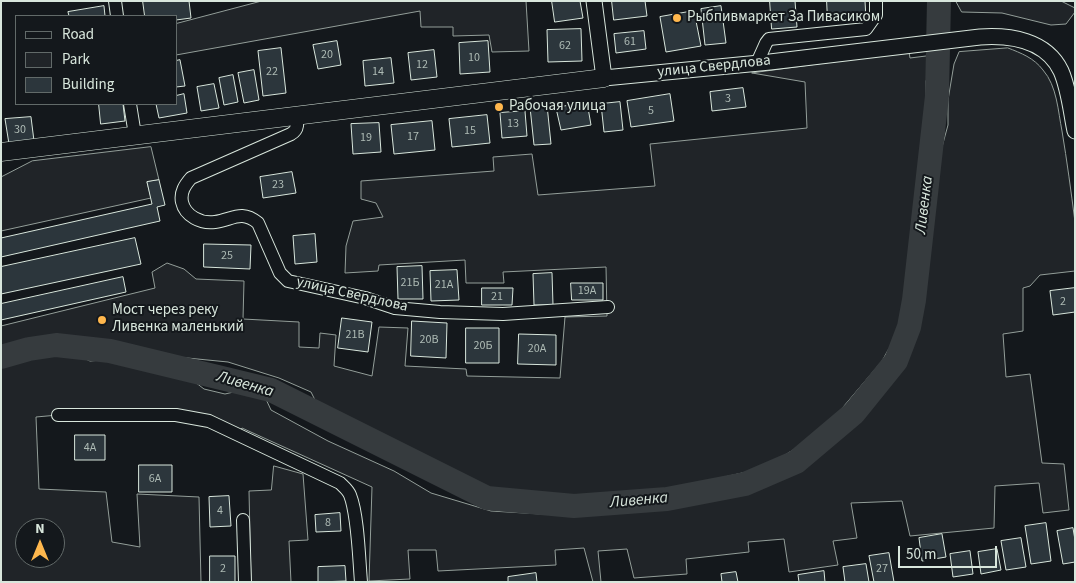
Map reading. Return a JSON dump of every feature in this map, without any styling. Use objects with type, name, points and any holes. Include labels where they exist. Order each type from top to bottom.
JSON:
[{"type":"main road","name":"улица Свердлова","points":[[1,152],[604,78]]},
{"type":"street","points":[[115,1],[117,15]]},
{"type":"street","points":[[594,1],[604,78]]},
{"type":"street","points":[[757,63],[769,39],[866,30],[876,15],[876,1]]},
{"type":"street","name":"улица Свердлова","points":[[604,78],[757,63],[980,36],[1004,36],[1022,39],[1036,46],[1051,58],[1060,70],[1066,86],[1075,131]]},
{"type":"street","points":[[130,105],[135,135]]},
{"type":"street","name":"улица Свердлова","points":[[294,116],[297,126],[291,134],[192,178],[183,188],[181,199],[185,212],[197,220],[207,222],[214,222],[232,216],[252,218],[258,224],[280,273],[288,281],[365,298],[395,308],[503,314],[608,307]]},
{"type":"street","points":[[58,415],[176,415],[209,421],[340,483],[351,497],[356,526],[361,582]]},
{"type":"street","points":[[243,520],[245,582]]},
{"type":"green space","points":[[262,1],[526,1],[529,51],[492,52],[489,35],[453,36],[453,27],[421,27],[420,11],[178,55],[178,23]]},
{"type":"green space","points":[[956,1],[1061,1],[1075,8],[1075,12],[1066,24],[1051,25],[1002,13],[962,12]]},
{"type":"green space","points":[[1008,48],[1036,62],[1048,76],[1056,99],[1075,222],[1075,271],[1040,275],[1030,286],[1023,288],[1023,331],[1003,334],[1006,377],[1030,374],[1042,463],[1064,464],[1069,510],[1043,513],[1039,483],[995,486],[994,528],[910,536],[902,501],[851,503],[857,538],[833,541],[838,565],[789,572],[784,539],[748,542],[749,552],[686,559],[687,574],[634,578],[627,549],[598,551],[601,582],[593,582],[584,548],[555,550],[556,565],[438,571],[436,550],[408,550],[410,579],[369,581],[372,487],[242,428],[236,434],[209,421],[58,415],[36,417],[39,489],[106,492],[112,542],[140,547],[137,494],[199,497],[201,582],[1,582],[1,367],[17,361],[48,355],[77,355],[90,361],[102,360],[186,375],[204,389],[225,394],[242,390],[252,391],[265,397],[271,410],[328,441],[394,471],[431,493],[491,511],[558,515],[666,506],[751,489],[796,470],[844,436],[901,363],[918,323],[942,147],[948,125],[948,100],[954,64],[959,52]]},
{"type":"green space","points":[[909,52],[910,58],[934,55],[932,68],[926,81],[926,99],[930,119],[927,126],[911,270],[902,325],[882,361],[822,432],[764,468],[685,486],[610,496],[532,495],[486,488],[444,471],[319,408],[311,392],[279,378],[228,362],[177,357],[94,340],[34,340],[1,348],[1,326],[155,288],[152,272],[167,263],[184,269],[196,279],[244,281],[243,319],[299,322],[299,347],[319,348],[320,333],[336,335],[334,366],[372,376],[379,327],[408,328],[405,366],[466,369],[467,376],[560,378],[565,317],[607,316],[606,267],[503,272],[504,283],[466,283],[465,260],[379,265],[378,271],[345,273],[346,246],[353,221],[383,217],[376,203],[361,199],[361,181],[494,171],[493,157],[532,154],[538,195],[655,186],[650,144],[807,128],[805,82],[752,73]]},
{"type":"green space","points":[[151,147],[159,180],[147,182],[151,198],[1,231],[1,177],[32,161]]},
{"type":"green space","points":[[274,466],[303,474],[308,540],[289,541],[291,582],[251,582],[249,491],[271,490]]},
{"type":"building","points":[[143,1],[189,1],[191,18],[178,20],[178,15],[145,15]]},
{"type":"building","points":[[552,1],[580,1],[583,18],[555,22]]},
{"type":"building","points":[[612,1],[645,1],[647,16],[614,20]]},
{"type":"building","points":[[770,1],[795,1],[797,27],[772,29]]},
{"type":"building","points":[[827,1],[865,1],[866,19],[828,21]]},
{"type":"building","points":[[104,6],[105,15],[69,15],[68,12]]},
{"type":"building","points":[[721,6],[726,43],[705,45],[701,9]]},
{"type":"building","points":[[694,11],[701,46],[666,52],[660,17]]},
{"type":"building","points":[[581,29],[582,61],[548,62],[547,30]]},
{"type":"building","points":[[644,31],[646,49],[616,53],[614,34]]},
{"type":"building","points":[[337,41],[341,65],[318,69],[313,45]]},
{"type":"building","points":[[488,41],[490,72],[460,74],[459,43]]},
{"type":"building","points":[[281,48],[286,93],[263,96],[258,51]]},
{"type":"building","points":[[434,50],[437,77],[411,80],[408,53]]},
{"type":"building","points":[[391,58],[394,83],[365,86],[363,61]]},
{"type":"building","points":[[178,60],[180,60],[185,86],[178,87]]},
{"type":"building","points":[[254,70],[259,100],[244,103],[238,73]]},
{"type":"building","points":[[233,75],[238,102],[224,105],[219,78]]},
{"type":"building","points":[[214,84],[219,108],[201,111],[197,87]]},
{"type":"building","points":[[743,88],[746,107],[712,111],[710,92]]},
{"type":"building","points":[[184,94],[187,113],[159,118],[156,105],[178,105],[178,96]]},
{"type":"building","points":[[670,94],[674,121],[631,127],[627,101]]},
{"type":"building","points":[[587,102],[591,125],[561,130],[556,108]]},
{"type":"building","points":[[620,102],[623,130],[604,132],[601,104]]},
{"type":"building","points":[[99,105],[123,105],[125,121],[101,124]]},
{"type":"building","points":[[547,105],[551,144],[534,145],[530,107]]},
{"type":"building","points":[[525,111],[527,136],[502,138],[500,113]]},
{"type":"building","points":[[487,115],[490,143],[452,147],[449,119]]},
{"type":"building","points":[[31,117],[34,141],[9,144],[5,119]]},
{"type":"building","points":[[432,121],[435,150],[394,154],[391,125]]},
{"type":"building","points":[[379,123],[381,152],[353,154],[351,124]]},
{"type":"building","points":[[292,172],[296,193],[263,198],[260,177]]},
{"type":"building","points":[[159,180],[165,205],[157,207],[160,221],[1,257],[1,238],[152,204],[147,182]]},
{"type":"building","points":[[315,234],[317,262],[295,264],[293,236]]},
{"type":"building","points":[[135,238],[141,264],[1,294],[1,267]]},
{"type":"building","points":[[204,244],[251,245],[250,269],[204,267]]},
{"type":"building","points":[[422,266],[423,299],[398,299],[397,267]]},
{"type":"building","points":[[457,270],[459,300],[431,301],[430,271]]},
{"type":"building","points":[[552,273],[553,305],[534,305],[533,274]]},
{"type":"building","points":[[123,277],[126,292],[1,320],[1,304]]},
{"type":"building","points":[[571,283],[603,283],[603,300],[572,300]]},
{"type":"building","points":[[482,288],[513,288],[512,305],[482,305]]},
{"type":"building","points":[[1075,288],[1075,312],[1053,315],[1050,291]]},
{"type":"building","points":[[342,318],[372,322],[368,352],[338,348]]},
{"type":"building","points":[[412,321],[447,323],[446,358],[411,356]]},
{"type":"building","points":[[466,328],[499,328],[499,363],[466,363]]},
{"type":"building","points":[[519,334],[556,335],[556,365],[518,364]]},
{"type":"building","points":[[75,435],[105,435],[105,460],[75,460]]},
{"type":"building","points":[[139,465],[172,465],[172,492],[139,492]]},
{"type":"building","points":[[229,496],[231,526],[210,527],[209,497]]},
{"type":"building","points":[[340,513],[341,531],[316,532],[315,515]]},
{"type":"building","points":[[1046,523],[1051,561],[1031,564],[1025,526]]},
{"type":"building","points":[[1073,528],[1075,562],[1063,564],[1057,531]]},
{"type":"building","points":[[942,534],[946,557],[922,561],[919,538]]},
{"type":"building","points":[[1021,538],[1026,567],[1006,570],[1001,541]]},
{"type":"building","points":[[997,549],[1001,570],[981,574],[978,552]]},
{"type":"building","points":[[970,551],[973,574],[953,577],[950,554]]},
{"type":"building","points":[[889,553],[894,582],[874,582],[869,556]]},
{"type":"building","points":[[210,556],[235,556],[235,582],[210,582]]},
{"type":"building","points":[[866,564],[869,582],[845,582],[843,567]]},
{"type":"building","points":[[345,566],[346,581],[318,582],[318,567]]},
{"type":"building","points":[[824,571],[825,582],[799,582],[798,575]]},
{"type":"building","points":[[736,572],[738,582],[722,582],[721,574]]},
{"type":"building","points":[[536,573],[537,582],[508,582],[508,577]]},
{"type":"waterway","name":"Ливенка","points":[[1,357],[29,349],[56,345],[110,351],[271,390],[487,498],[574,506],[667,499],[745,484],[796,462],[854,413],[896,361],[909,327],[914,300],[937,96],[939,1]]},
{"type":"place","name":"Рыбпивмаркет За Пивасиком","points":[[677,18]]},
{"type":"place","name":"Рабочая улица","points":[[499,107]]},
{"type":"place","name":"Мост через реку Ливенка маленький","points":[[102,320]]}]
